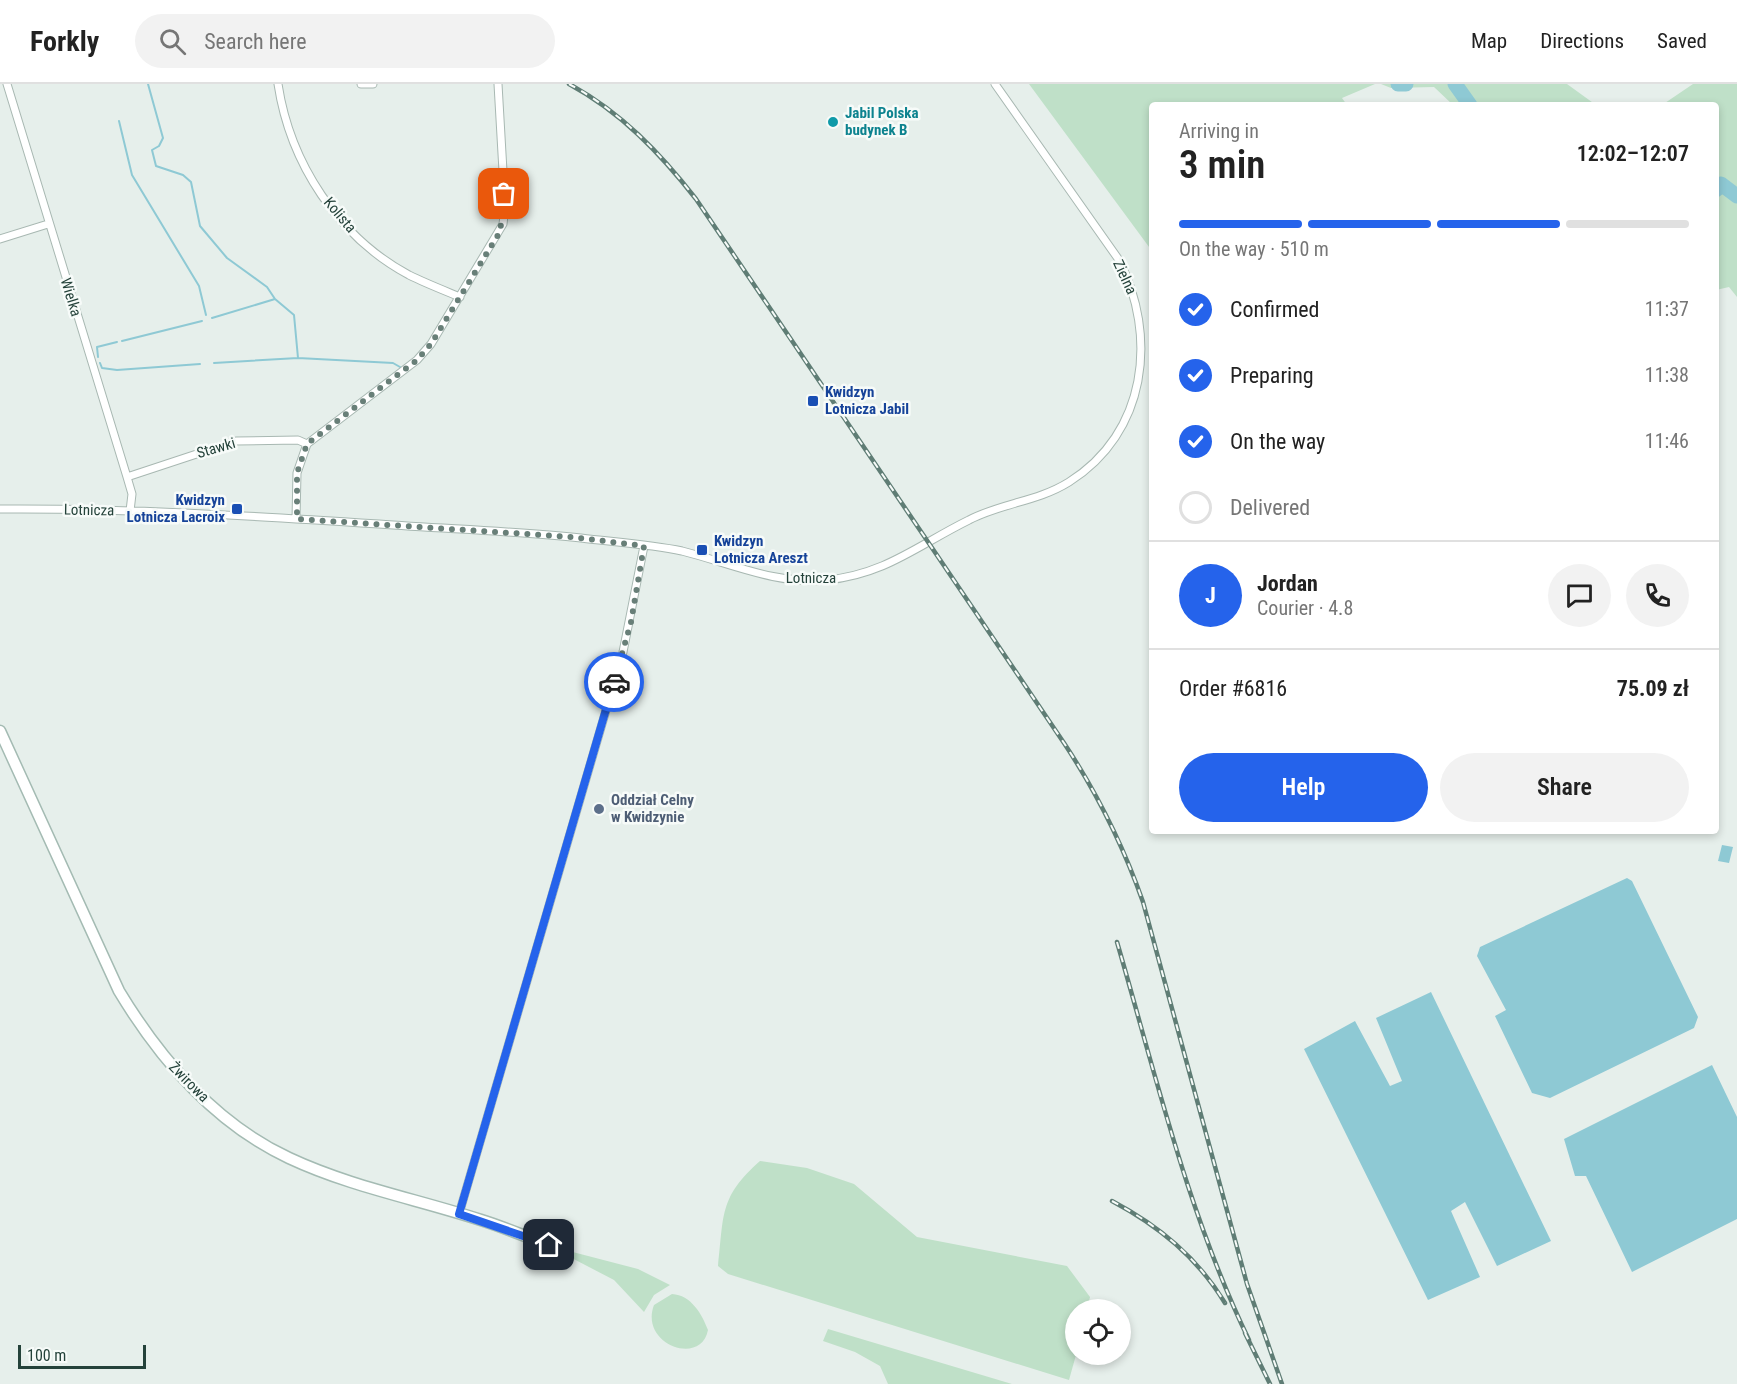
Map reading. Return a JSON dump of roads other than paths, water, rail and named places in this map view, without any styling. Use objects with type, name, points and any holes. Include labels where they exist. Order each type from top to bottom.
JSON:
[{"type":"street","name":"Wielka","points":[[7,84],[132,494],[130,511]]},
{"type":"street","name":"Kolista","points":[[278,84],[286,124],[295,147],[310,177],[340,218],[368,246],[388,261],[409,274],[460,297]]},
{"type":"street","points":[[362,84],[373,84]]},
{"type":"street","points":[[297,519],[297,473],[307,444],[417,360],[431,344],[498,235],[504,218],[498,84]]},
{"type":"street","name":"Zielna","points":[[968,520],[1049,493],[1071,481],[1097,459],[1120,427],[1132,403],[1143,348],[1140,317],[1134,292],[1119,260],[995,84]]},
{"type":"street","points":[[0,239],[48,224]]},
{"type":"street","name":"Stawki","points":[[127,477],[236,441],[298,440],[307,444]]},
{"type":"street","name":"Lotnicza","points":[[0,509],[130,511],[297,519],[572,537],[680,551],[776,578],[823,580],[855,576],[884,567],[968,520]]},
{"type":"street","points":[[459,1214],[623,652],[644,546]]},
{"type":"street","name":"Żwirowa","points":[[0,731],[119,991],[140,1025],[191,1087],[229,1119],[288,1157],[341,1180],[459,1214],[549,1245]]},
{"type":"water","points":[[1722,845],[1733,847],[1729,863],[1718,861]]},
{"type":"water","points":[[1627,878],[1632,881],[1698,1017],[1694,1028],[1550,1098],[1532,1093],[1495,1016],[1506,1010],[1477,956],[1480,947]]},
{"type":"water","points":[[1431,992],[1551,1241],[1497,1266],[1465,1202],[1451,1211],[1480,1277],[1428,1300],[1304,1049],[1355,1021],[1390,1086],[1402,1081],[1376,1018]]},
{"type":"water","points":[[1712,1065],[1737,1117],[1737,1219],[1632,1272],[1586,1176],[1575,1176],[1564,1139]]},
{"type":"waterway","points":[[148,84],[163,138],[159,146],[152,150],[156,166],[183,175],[191,182],[200,226],[227,258],[267,287],[275,299]]},
{"type":"waterway","points":[[1398,84],[1406,84]]},
{"type":"waterway","points":[[1455,84],[1468,102]]},
{"type":"waterway","points":[[119,121],[132,175],[199,286],[206,315]]},
{"type":"waterway","points":[[1719,186],[1721,184],[1737,196]]},
{"type":"waterway","points":[[212,318],[275,299],[294,315],[298,358]]},
{"type":"waterway","points":[[122,341],[202,321]]},
{"type":"waterway","points":[[98,357],[97,347],[117,342]]},
{"type":"waterway","points":[[214,363],[298,358],[393,363],[400,367]]},
{"type":"waterway","points":[[100,363],[102,368],[117,370],[200,364]]},
{"type":"railway","points":[[569,84],[606,107],[623,121],[654,150],[696,199],[1064,743],[1098,800],[1127,860],[1143,902],[1247,1284],[1282,1384]]},
{"type":"railway","points":[[1117,942],[1191,1194],[1227,1292],[1249,1340]]},
{"type":"railway","points":[[1112,1201],[1146,1221],[1176,1244],[1202,1271],[1225,1303]]},
{"type":"railway","points":[[1245,1333],[1270,1384]]},
{"type":"place","name":"Jabil Polska budynek B","points":[[833,122]]},
{"type":"place","name":"Kwidzyn Lotnicza Jabil","points":[[813,401]]},
{"type":"place","name":"Kwidzyn Lotnicza Lacroix","points":[[237,509]]},
{"type":"place","name":"Kwidzyn Lotnicza Areszt","points":[[702,550]]},
{"type":"place","name":"Oddział Celny w Kwidzynie","points":[[599,809]]}]
